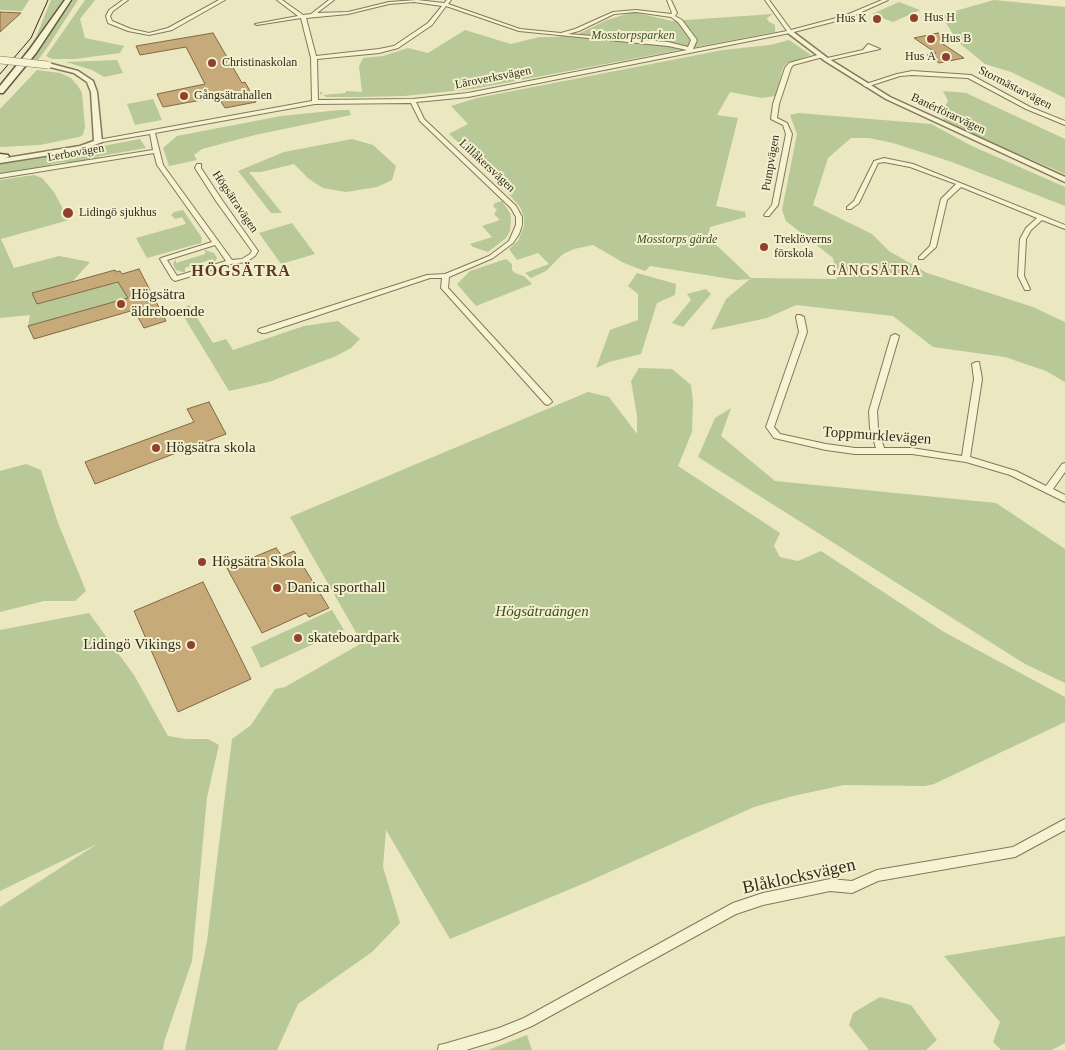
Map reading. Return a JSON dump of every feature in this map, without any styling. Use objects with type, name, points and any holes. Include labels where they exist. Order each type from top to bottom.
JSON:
[{"type":"main road","points":[[0,86],[33,51],[68,0]]},
{"type":"main road","points":[[0,91],[12,74]]},
{"type":"street","points":[[126,0],[115,6],[109,14],[109,19],[113,24],[143,33],[154,34],[168,30],[223,0]]},
{"type":"street","points":[[279,0],[303,17],[314,58],[315,102]]},
{"type":"street","points":[[312,15],[332,0]]},
{"type":"street","points":[[669,0],[676,13],[672,16]]},
{"type":"street","points":[[767,0],[786,30],[790,32]]},
{"type":"street","name":"Läroverksvägen","points":[[1,158],[44,155],[82,148],[98,142],[315,102],[412,101],[468,95],[790,32],[834,21],[886,0]]},
{"type":"street","points":[[258,24],[312,15],[348,13],[402,2],[448,2],[519,30],[574,37],[668,44],[692,51]]},
{"type":"street","points":[[314,58],[379,52],[396,47],[430,24],[448,2]]},
{"type":"street","points":[[562,34],[578,30],[619,12],[636,11],[672,16],[683,23],[694,40],[690,48],[692,51]]},
{"type":"street","name":"Banérförarvägen","points":[[790,32],[866,86],[933,120],[1065,180]]},
{"type":"street","points":[[824,57],[865,50]]},
{"type":"street","name":"Pumpvägen","points":[[767,215],[775,205],[789,134],[785,124],[774,119],[776,104],[788,68],[791,64],[803,60],[824,57]]},
{"type":"street","points":[[0,60],[48,65],[76,72],[90,82],[95,99],[98,142]]},
{"type":"street","name":"Stormästarvägen","points":[[866,86],[899,75],[912,73],[929,72],[970,76],[1028,108],[1065,123]]},
{"type":"street","name":"Lillåkersvägen","points":[[262,332],[429,276],[446,276],[479,263],[502,251],[516,234],[519,217],[509,201],[422,120],[412,101]]},
{"type":"street","points":[[152,132],[160,165],[214,243],[230,262]]},
{"type":"street","name":"Lerbovägen","points":[[0,176],[156,151]]},
{"type":"street","points":[[849,208],[857,202],[876,162],[881,160],[911,165],[1040,218],[1065,226]]},
{"type":"street","name":"Högsätravägen","points":[[199,165],[198,168],[219,201],[255,251],[253,255],[244,260],[230,262],[175,279],[163,259],[214,243]]},
{"type":"street","points":[[921,258],[933,247],[944,199],[960,184]]},
{"type":"street","points":[[1027,289],[1021,276],[1023,239],[1028,229],[1040,218]]},
{"type":"street","points":[[446,276],[444,288],[548,402]]},
{"type":"street","name":"Toppmurklevägen","points":[[800,317],[803,332],[770,427],[781,438],[855,451],[912,451],[966,459],[1013,473],[1065,498]]},
{"type":"street","points":[[881,450],[874,428],[873,411],[895,336]]},
{"type":"street","points":[[966,459],[978,379],[976,364]]},
{"type":"street","points":[[1048,489],[1065,466]]},
{"type":"street","name":"Blåklocksvägen","points":[[444,1050],[499,1034],[528,1022],[741,907],[763,899],[820,887],[830,885],[852,887],[877,876],[1015,852],[1065,824]]},
{"type":"green space","points":[[0,0],[29,0],[22,11],[0,10]]},
{"type":"green space","points":[[51,0],[63,0],[39,37],[24,57],[22,57],[36,37]]},
{"type":"green space","points":[[73,0],[78,0],[47,48],[38,60],[32,59]]},
{"type":"green space","points":[[85,0],[95,0],[80,19],[85,38],[124,46],[120,53],[75,59],[52,59],[46,56]]},
{"type":"green space","points":[[994,0],[1065,7],[1065,98],[1011,72],[985,64],[958,42],[941,15]]},
{"type":"green space","points":[[899,2],[920,10],[893,22],[872,14]]},
{"type":"green space","name":"Mosstorpsparken","points":[[633,12],[672,21],[773,14],[767,18],[768,21],[775,25],[775,32],[473,89],[404,96],[327,97],[322,95],[346,93],[346,91],[362,92],[359,66],[363,58],[383,56],[408,48],[428,53],[465,30],[511,44],[539,37],[578,34],[607,20]]},
{"type":"green space","name":"Mosstorps gärde","points":[[789,40],[811,55],[787,63],[783,68],[775,96],[762,98],[730,92],[717,115],[738,118],[716,206],[745,212],[746,217],[710,227],[708,237],[751,278],[837,279],[833,258],[786,221],[782,210],[797,134],[790,115],[798,113],[931,124],[972,146],[1065,187],[1065,206],[952,162],[893,143],[869,138],[851,138],[828,158],[813,205],[872,234],[889,251],[927,273],[1033,307],[1065,322],[1065,382],[1046,371],[1005,357],[933,347],[893,316],[796,305],[767,318],[711,330],[726,299],[750,279],[737,280],[650,266],[645,271],[624,263],[593,245],[574,249],[563,254],[546,271],[531,278],[525,273],[549,264],[538,253],[517,260],[509,249],[518,241],[524,226],[524,217],[520,207],[486,168],[449,134],[468,124],[451,106],[477,98],[723,50],[770,45]]},
{"type":"green space","points":[[117,60],[123,73],[104,77],[92,70],[66,62]]},
{"type":"green space","points":[[37,70],[60,73],[71,78],[78,86],[82,93],[85,127],[83,135],[40,145],[0,147],[0,109]]},
{"type":"green space","points":[[943,91],[966,93],[1065,139],[1065,174],[945,122],[941,113],[948,101]]},
{"type":"green space","points":[[153,99],[162,120],[135,125],[127,104]]},
{"type":"green space","points":[[349,110],[351,115],[255,135],[202,149],[194,155],[197,160],[169,166],[163,148],[177,136],[281,116]]},
{"type":"green space","points":[[140,139],[146,148],[101,156],[72,164],[65,162],[52,164],[51,167],[0,174],[0,162],[33,159]]},
{"type":"green space","points":[[352,139],[373,145],[396,166],[392,180],[377,187],[346,192],[323,188],[309,179],[294,164],[261,172],[249,172],[282,213],[271,213],[238,171],[284,152]]},
{"type":"green space","points":[[34,175],[42,178],[54,192],[69,220],[1,239],[14,268],[59,256],[90,262],[73,281],[33,293],[37,304],[119,282],[131,297],[28,326],[30,315],[0,318],[0,180]]},
{"type":"green space","points":[[502,201],[510,213],[511,219],[510,231],[506,238],[488,252],[473,247],[470,244],[492,237],[482,226],[500,220],[494,214],[497,210],[493,206],[495,203]]},
{"type":"green space","points":[[183,210],[202,238],[201,243],[147,258],[136,238],[186,224],[182,217],[175,219],[171,215],[174,212]]},
{"type":"green space","points":[[292,223],[315,254],[281,264],[259,233]]},
{"type":"green space","points":[[205,250],[214,253],[217,258],[214,263],[213,259],[185,268],[185,272],[176,270],[173,264],[176,259],[176,263],[205,254]]},
{"type":"green space","points":[[506,259],[512,264],[512,270],[515,273],[524,276],[532,284],[476,306],[457,284],[470,271]]},
{"type":"green space","points":[[637,273],[676,284],[675,295],[657,303],[641,354],[609,362],[596,368],[610,330],[638,320],[638,294],[628,286]]},
{"type":"green space","points":[[706,289],[711,294],[683,327],[672,323],[691,300],[687,294]]},
{"type":"green space","points":[[189,305],[213,343],[226,339],[233,350],[304,326],[338,321],[360,339],[351,348],[336,356],[269,382],[229,391],[181,312],[181,310]]},
{"type":"green space","name":"Högsätraängen","points":[[639,368],[672,369],[691,385],[693,401],[692,432],[678,466],[780,533],[774,546],[780,557],[798,561],[821,551],[944,632],[1065,697],[1065,722],[934,784],[925,786],[844,785],[754,807],[585,883],[450,939],[386,830],[383,867],[400,923],[372,952],[298,1004],[277,1050],[185,1050],[207,941],[232,739],[251,725],[275,689],[285,687],[362,643],[290,517],[588,392],[609,397],[637,434],[637,416],[631,381]]},
{"type":"green space","points":[[731,408],[721,436],[775,481],[996,503],[1065,549],[1065,683],[1025,664],[698,457],[715,418]]},
{"type":"green space","points":[[26,464],[41,470],[58,523],[86,591],[75,601],[44,601],[0,612],[0,471]]},
{"type":"green space","name":"skateboardpark","points":[[332,610],[344,630],[261,668],[251,647]]},
{"type":"green space","points":[[89,613],[134,675],[168,736],[186,739],[208,739],[219,745],[207,797],[192,961],[164,1042],[163,1050],[0,1050],[0,907],[97,844],[0,891],[0,630]]},
{"type":"green space","points":[[1065,936],[1065,1043],[1052,1050],[1001,1050],[993,1042],[1000,1022],[944,956]]},
{"type":"green space","points":[[880,997],[911,1005],[937,1040],[926,1050],[869,1050],[849,1025],[853,1013]]},
{"type":"green space","points":[[527,1035],[532,1050],[488,1050]]},
{"type":"building","points":[[0,12],[21,13],[0,32]]},
{"type":"building","points":[[213,33],[242,83],[245,82],[256,102],[225,108],[218,97],[163,107],[157,94],[205,84],[186,47],[140,55],[136,46]]},
{"type":"building","points":[[938,33],[949,41],[940,42],[964,58],[939,63],[927,55],[936,53],[914,38]]},
{"type":"building","name":"Högsätra äldreboende","points":[[139,269],[166,321],[144,328],[134,310],[34,339],[28,326],[128,298],[118,282],[37,304],[32,293],[115,270],[116,272],[120,271],[122,274]]},
{"type":"building","name":"Högsätra skola","points":[[209,402],[226,434],[95,484],[85,462],[194,422],[187,409]]},
{"type":"building","name":"Danica sporthall","points":[[276,548],[282,556],[294,551],[329,608],[309,617],[306,613],[262,633],[227,568]]},
{"type":"building","name":"Lidingö Vikings","points":[[203,582],[251,679],[178,712],[134,611]]},
{"type":"tram line","points":[[0,74],[31,38],[48,0]]},
{"type":"place","name":"Hus H","points":[[914,18]]},
{"type":"place","name":"Hus K","points":[[877,19]]},
{"type":"place","name":"Hus B","points":[[931,39]]},
{"type":"place","name":"Hus A","points":[[946,57]]},
{"type":"place","name":"Christinaskolan","points":[[212,63]]},
{"type":"place","name":"Gångsätrahallen","points":[[184,96]]},
{"type":"place","name":"Lidingö sjukhus","points":[[68,213]]},
{"type":"place","name":"Treklöverns förskola","points":[[764,247]]},
{"type":"place","name":"Högsätra äldreboende","points":[[121,304]]},
{"type":"place","name":"Högsätra skola","points":[[156,448]]},
{"type":"place","name":"Högsätra Skola","points":[[202,562]]},
{"type":"place","name":"Danica sporthall","points":[[277,588]]},
{"type":"place","name":"skateboardpark","points":[[298,638]]},
{"type":"place","name":"Lidingö Vikings","points":[[191,645]]},
{"type":"district","name":"GÅNGSÄTRA","points":[[874,271]]},
{"type":"district","name":"HÖGSÄTRA","points":[[241,272]]}]
